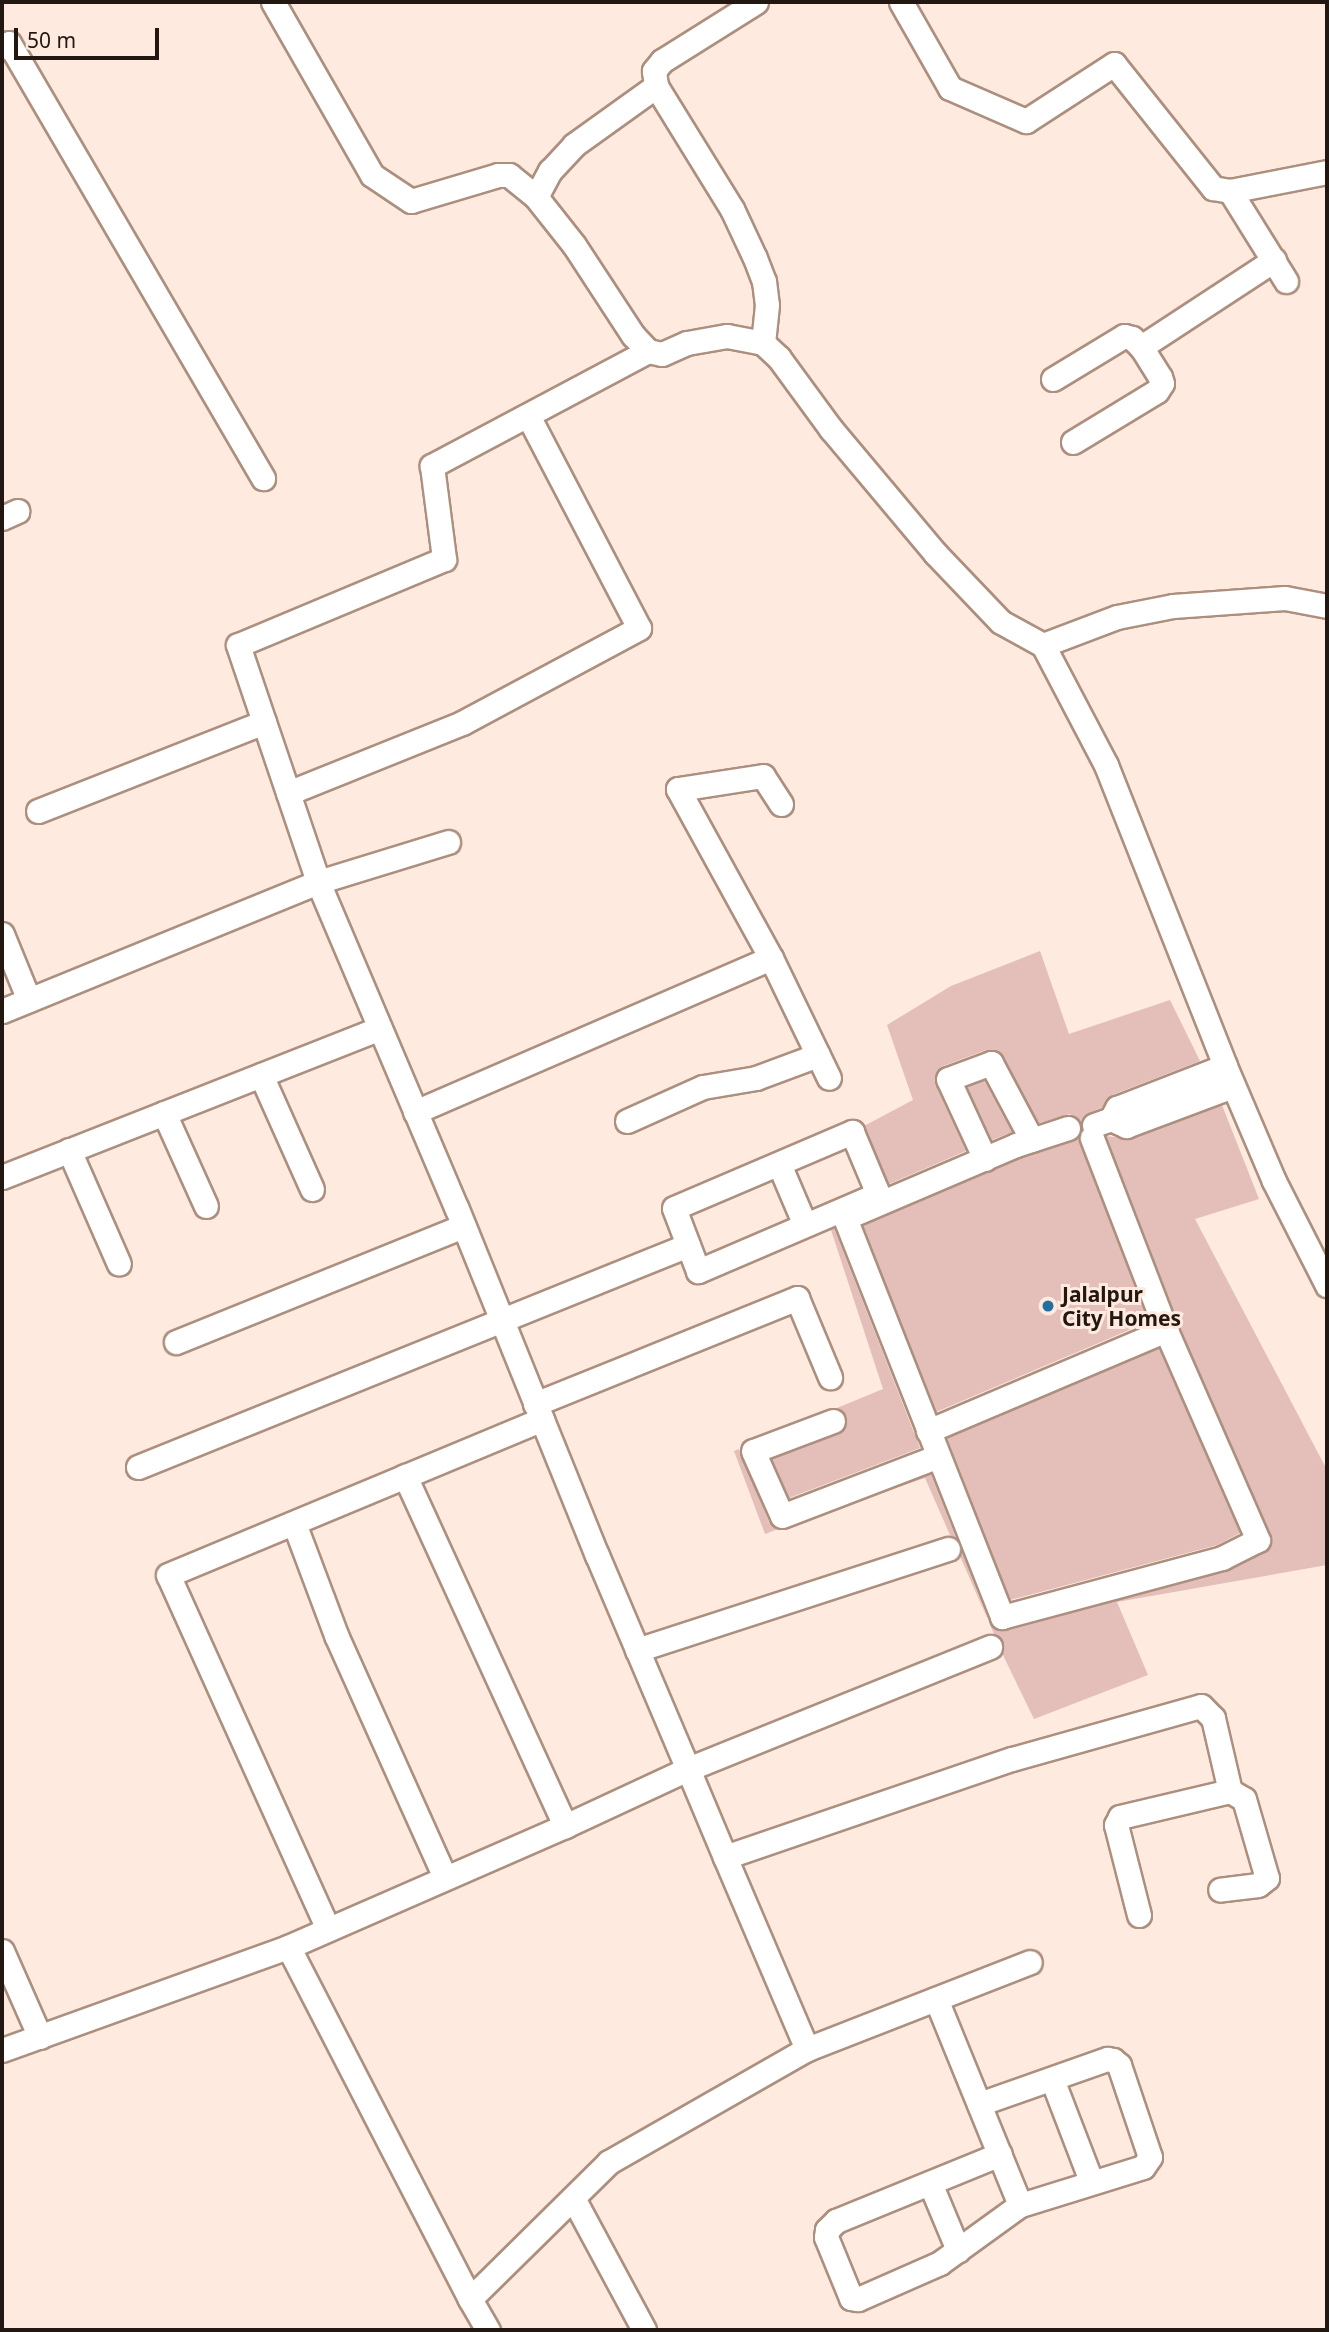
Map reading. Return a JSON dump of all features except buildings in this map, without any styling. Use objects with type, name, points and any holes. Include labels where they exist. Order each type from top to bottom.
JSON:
[{"type":"street","points":[[273,2],[372,176],[411,201],[498,175],[509,176],[536,197],[574,245],[633,335],[648,351],[662,354],[687,343],[727,336],[763,343],[779,358],[831,429],[935,553],[1001,622],[1043,645],[1106,765],[1229,1076],[1274,1181],[1327,1285]]},
{"type":"street","points":[[755,2],[662,61],[654,71],[656,86],[732,209],[755,258],[764,282],[767,306],[763,343]]},
{"type":"street","points":[[901,2],[950,88],[1026,121],[1114,64],[1213,188],[1230,191],[1327,172]]},
{"type":"street","points":[[4,42],[263,478]]},
{"type":"street","points":[[536,197],[550,171],[574,145],[656,86]]},
{"type":"street","points":[[1230,191],[1286,281]]},
{"type":"street","points":[[1141,347],[1273,260]]},
{"type":"street","points":[[1053,379],[1124,336],[1132,338],[1141,347],[1160,376],[1162,383],[1157,391],[1073,442]]},
{"type":"street","points":[[648,351],[432,466],[444,559],[238,645],[318,882],[637,1650],[807,2049]]},
{"type":"street","points":[[288,793],[462,723],[639,628],[528,416]]},
{"type":"street","points":[[1043,645],[1117,617],[1173,606],[1285,598],[1327,606]]},
{"type":"street","points":[[38,810],[264,722]]},
{"type":"street","points":[[781,804],[763,776],[678,789],[771,958],[829,1078]]},
{"type":"street","points":[[2,1011],[318,882],[448,842]]},
{"type":"street","points":[[2,934],[29,1000]]},
{"type":"street","points":[[415,1112],[771,958]]},
{"type":"street","points":[[2,1177],[380,1028]]},
{"type":"street","points":[[627,1121],[704,1087],[756,1078],[818,1055]]},
{"type":"street","points":[[985,1158],[948,1079],[991,1063],[1032,1140]]},
{"type":"street","points":[[261,1075],[312,1189]]},
{"type":"street","points":[[1099,1127],[1166,1330],[1258,1540],[1223,1558],[1002,1617],[845,1218],[985,1158],[1068,1128],[1069,1136],[1076,1142],[1084,1143],[1099,1127],[1117,1108],[1229,1076]]},
{"type":"street","points":[[164,1113],[206,1206]]},
{"type":"street","points":[[852,1132],[878,1194],[698,1270],[674,1208],[779,1164],[852,1132]]},
{"type":"street","points":[[69,1150],[118,1264]]},
{"type":"street","points":[[779,1164],[805,1225]]},
{"type":"street","points":[[176,1342],[463,1226]]},
{"type":"street","points":[[138,1466],[688,1245]]},
{"type":"street","points":[[328,1929],[168,1575],[405,1476],[538,1412],[797,1298],[830,1377]]},
{"type":"street","points":[[928,1431],[1166,1330]]},
{"type":"street","points":[[833,1421],[753,1451],[782,1516],[938,1456]]},
{"type":"street","points":[[405,1476],[565,1826]]},
{"type":"street","points":[[294,1523],[336,1635],[445,1878]]},
{"type":"street","points":[[637,1650],[948,1549]]},
{"type":"street","points":[[2,2050],[288,1947],[688,1769],[990,1647]]},
{"type":"street","points":[[725,1857],[1012,1759],[1187,1707],[1201,1706],[1213,1717],[1230,1791]]},
{"type":"street","points":[[1139,1915],[1116,1825],[1121,1817],[1230,1791],[1244,1799],[1267,1878],[1258,1885],[1220,1890]]},
{"type":"street","points":[[288,1947],[488,2330]]},
{"type":"street","points":[[2,1951],[40,2037]]},
{"type":"street","points":[[470,2298],[609,2162],[807,2049],[1030,1962]]},
{"type":"street","points":[[936,1999],[1020,2206]]},
{"type":"street","points":[[979,2104],[1107,2059],[1119,2065],[1150,2157],[1143,2167],[1020,2206],[940,2263],[858,2299],[851,2298],[826,2237],[827,2230],[836,2221],[1000,2154]]},
{"type":"street","points":[[1052,2079],[1092,2183]]},
{"type":"street","points":[[930,2183],[958,2250]]},
{"type":"street","points":[[573,2198],[644,2330]]},
{"type":"place","name":"Jalalpur City Homes","points":[[1048,1306]]}]
